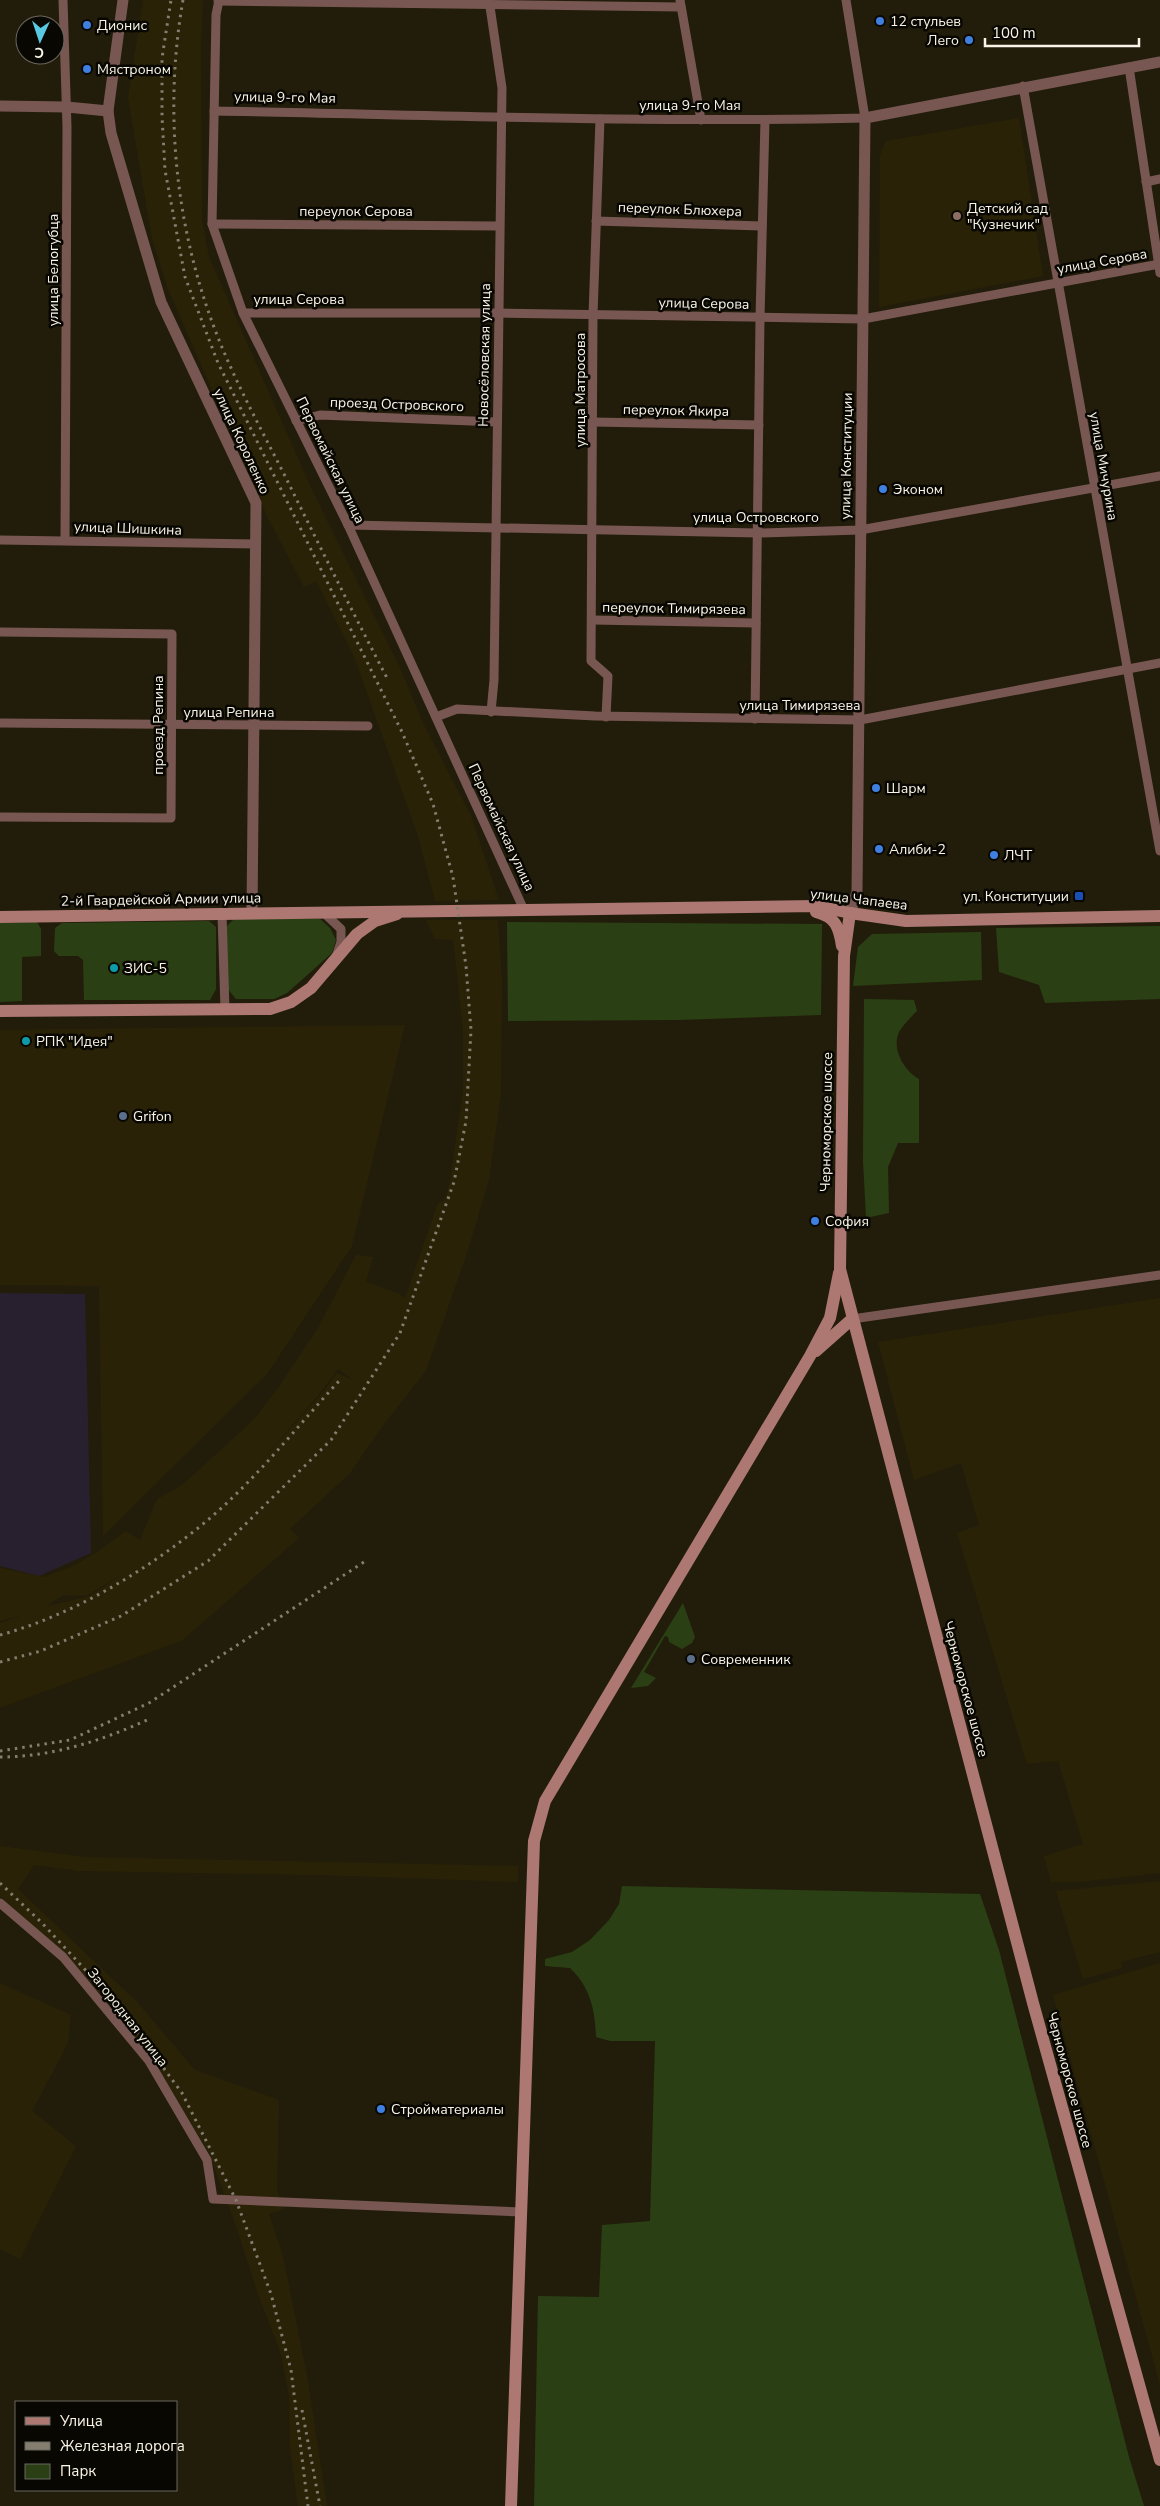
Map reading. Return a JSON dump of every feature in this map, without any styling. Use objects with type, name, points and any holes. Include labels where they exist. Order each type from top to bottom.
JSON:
[{"type":"main road","name":"улица Чапаева","points":[[409,910],[817,906],[906,921],[1160,916]]},
{"type":"main road","points":[[770,907],[816,912],[828,916],[840,931],[844,956]]},
{"type":"main road","name":"2-й Гвардейской Армии улица","points":[[0,917],[409,910]]},
{"type":"main road","points":[[0,1011],[270,1009],[291,1002],[311,988],[357,934],[375,921],[409,910]]},
{"type":"main road","name":"Черноморское шоссе","points":[[850,913],[844,956],[840,1268],[1033,2003],[1160,2460]]},
{"type":"main road","points":[[511,2506],[534,1841],[545,1801],[810,1356],[830,1318],[840,1268]]},
{"type":"main road","points":[[810,1356],[852,1319]]},
{"type":"street","name":"улица Белогубца","points":[[64,0],[67,107],[65,540]]},
{"type":"street","name":"улица Короленко","points":[[123,0],[108,111],[111,133],[161,302],[256,503],[252,912]]},
{"type":"street","points":[[219,0],[681,3],[701,120]]},
{"type":"street","name":"Первомайская улица","points":[[219,0],[216,15],[212,224],[243,313],[348,524],[524,910]]},
{"type":"street","name":"улица Конституции","points":[[846,0],[865,118],[858,892],[850,913]]},
{"type":"street","name":"Новосёловская улица","points":[[489,3],[502,88],[494,680],[491,712]]},
{"type":"street","name":"улица 9-го Мая","points":[[214,111],[501,119],[765,120],[865,118],[1023,86],[1160,62]]},
{"type":"street","points":[[1129,67],[1160,267]]},
{"type":"street","name":"улица Мичурина","points":[[1023,86],[1160,851]]},
{"type":"street","points":[[0,106],[67,107],[108,111]]},
{"type":"street","name":"улица Матросова","points":[[600,119],[593,315],[594,529],[591,661],[608,676],[606,716]]},
{"type":"street","points":[[755,719],[760,318],[765,120]]},
{"type":"street","points":[[1146,182],[1160,179]]},
{"type":"street","name":"переулок Блюхера","points":[[596,221],[762,226]]},
{"type":"street","name":"переулок Серова","points":[[212,224],[499,226]]},
{"type":"street","name":"улица Серова","points":[[243,313],[498,313],[863,319],[1057,283],[1160,267]]},
{"type":"street","name":"проезд Островского","points":[[296,421],[320,415],[497,422]]},
{"type":"street","name":"переулок Якира","points":[[594,422],[759,425]]},
{"type":"street","name":"улица Островского","points":[[348,524],[758,533],[860,530],[1160,476]]},
{"type":"street","name":"улица Шишкина","points":[[0,540],[256,544]]},
{"type":"street","name":"переулок Тимирязева","points":[[592,620],[756,623]]},
{"type":"street","name":"проезд Репина","points":[[0,632],[172,634],[171,818],[0,817]]},
{"type":"street","name":"улица Тимирязева","points":[[436,716],[457,709],[606,716],[860,720],[1160,663]]},
{"type":"street","name":"улица Репина","points":[[0,723],[368,726]]},
{"type":"street","points":[[323,912],[340,929],[341,942],[335,960]]},
{"type":"street","points":[[222,914],[225,1009]]},
{"type":"street","points":[[852,1319],[1160,1275]]},
{"type":"street","name":"Загородная улица","points":[[0,1902],[63,1957],[149,2061],[207,2160],[213,2198],[521,2212]]},
{"type":"shaded area","points":[[143,0],[203,0],[201,47],[202,220],[209,257],[313,492],[401,670],[422,721],[471,816],[499,900],[435,901],[418,836],[355,659],[316,581],[304,587],[266,514],[168,289],[152,239],[128,98]]},
{"type":"shaded area","name":"Детский сад \"Кузнечик\"","points":[[1019,118],[1043,276],[879,307],[880,155],[886,141]]},
{"type":"shaded area","points":[[426,920],[498,920],[502,981],[501,1094],[489,1180],[468,1250],[426,1371],[381,1428],[350,1473],[290,1529],[299,1538],[183,1640],[0,1708],[0,1623],[23,1615],[0,1621],[0,1568],[44,1577],[73,1566],[97,1552],[126,1531],[140,1540],[157,1499],[182,1485],[223,1448],[254,1419],[278,1388],[318,1328],[356,1255],[373,1257],[366,1282],[398,1293],[405,1298],[438,1203],[445,1200],[450,1180],[463,1091],[463,1029],[453,940],[435,939]],"holes":[[[338,1369],[355,1381],[337,1373],[324,1391],[247,1477],[317,1397]],[[124,1573],[90,1596],[47,1606],[63,1595],[86,1596]]]},
{"type":"shaded area","points":[[405,1025],[352,1246],[267,1374],[103,1536],[99,1286],[0,1285],[0,1030]]},
{"type":"shaded area","points":[[0,1293],[85,1294],[91,1553],[39,1576],[0,1566]]},
{"type":"shaded area","points":[[1160,1298],[1160,1873],[1079,1882],[1051,1882],[1044,1856],[1083,1844],[1058,1761],[1027,1764],[957,1533],[979,1525],[961,1463],[914,1480],[878,1342]]},
{"type":"shaded area","points":[[0,1846],[85,1857],[518,1866],[518,1882],[321,1875],[78,1871],[34,1865],[18,1889],[137,2002],[195,2070],[279,2100],[277,2190],[284,2209],[269,2214],[283,2256],[307,2375],[327,2506],[298,2506],[290,2448],[289,2396],[281,2354],[209,2153],[156,2065],[103,1998],[77,1968],[0,1896]]},
{"type":"shaded area","points":[[1160,1881],[1160,1952],[1121,1962],[1122,1968],[1083,1979],[1056,1891]]},
{"type":"shaded area","points":[[1160,1963],[1160,2385],[1053,1995]]},
{"type":"shaded area","points":[[0,1983],[71,2015],[68,2043],[32,2111],[76,2146],[20,2259],[0,2249]]},
{"type":"green space","points":[[234,919],[320,919],[330,928],[336,940],[332,953],[287,993],[274,999],[236,999],[227,988],[226,927]]},
{"type":"green space","points":[[209,921],[216,927],[216,989],[210,1000],[84,1000],[83,960],[78,956],[59,956],[54,951],[55,928],[62,923]]},
{"type":"green space","points":[[37,922],[41,929],[41,956],[22,957],[22,1001],[0,1002],[0,923]]},
{"type":"green space","points":[[507,922],[822,924],[821,1015],[679,1020],[508,1021]]},
{"type":"green space","points":[[1160,926],[1160,999],[1045,1003],[1039,985],[999,972],[996,928]]},
{"type":"green space","points":[[981,932],[982,980],[853,986],[858,947],[872,934]]},
{"type":"green space","points":[[864,999],[914,1000],[917,1011],[899,1032],[897,1046],[904,1065],[919,1079],[919,1143],[898,1143],[888,1167],[889,1213],[866,1218],[863,1161]]},
{"type":"green space","points":[[683,1603],[695,1637],[692,1643],[682,1649],[669,1642],[668,1637],[665,1636],[644,1672],[656,1678],[648,1686],[631,1688]]},
{"type":"green space","points":[[622,1886],[980,1894],[999,1950],[1129,2457],[1144,2506],[534,2506],[538,2296],[599,2297],[602,2225],[650,2221],[655,2041],[610,2041],[596,2037],[593,2008],[587,1991],[577,1975],[570,1968],[545,1966],[545,1959],[572,1952],[590,1940],[609,1920],[619,1904]]},
{"type":"railway","points":[[0,1662],[41,1651],[121,1616],[208,1561],[331,1440],[400,1333],[454,1182],[466,1121],[471,1030],[466,966],[453,877],[433,804],[402,732],[218,363],[185,277],[165,170],[162,116],[162,58],[171,0]]},
{"type":"railway","points":[[183,0],[174,86],[177,173],[192,258],[204,299],[219,340],[242,392],[387,678]]},
{"type":"railway","points":[[0,1635],[54,1616],[81,1604],[132,1575],[180,1542],[239,1491],[339,1381]]},
{"type":"railway","points":[[0,1751],[70,1740],[149,1703],[367,1560]]},
{"type":"railway","points":[[0,1757],[57,1751],[112,1735],[147,1720]]},
{"type":"railway","points":[[0,1883],[42,1923],[115,2002],[182,2093],[236,2200],[271,2294],[291,2370],[308,2506]]},
{"type":"railway","points":[[302,2410],[320,2506]]},
{"type":"place","name":"12 стульев","points":[[880,21]]},
{"type":"place","name":"Дионис","points":[[87,25]]},
{"type":"place","name":"Лего","points":[[969,40]]},
{"type":"place","name":"Мястроном","points":[[87,69]]},
{"type":"place","name":"Детский сад \"Кузнечик\"","points":[[957,216]]},
{"type":"place","name":"Эконом","points":[[883,489]]},
{"type":"place","name":"Шарм","points":[[876,788]]},
{"type":"place","name":"Алиби-2","points":[[879,849]]},
{"type":"place","name":"ЛЧТ","points":[[994,855]]},
{"type":"place","name":"ул. Конституции","points":[[1079,896]]},
{"type":"place","name":"ЗИС-5","points":[[114,968]]},
{"type":"place","name":"РПК \"Идея\"","points":[[26,1041]]},
{"type":"place","name":"Grifon","points":[[123,1116]]},
{"type":"place","name":"София","points":[[815,1221]]},
{"type":"place","name":"Современник","points":[[691,1659]]},
{"type":"place","name":"Стройматериалы","points":[[381,2109]]}]
